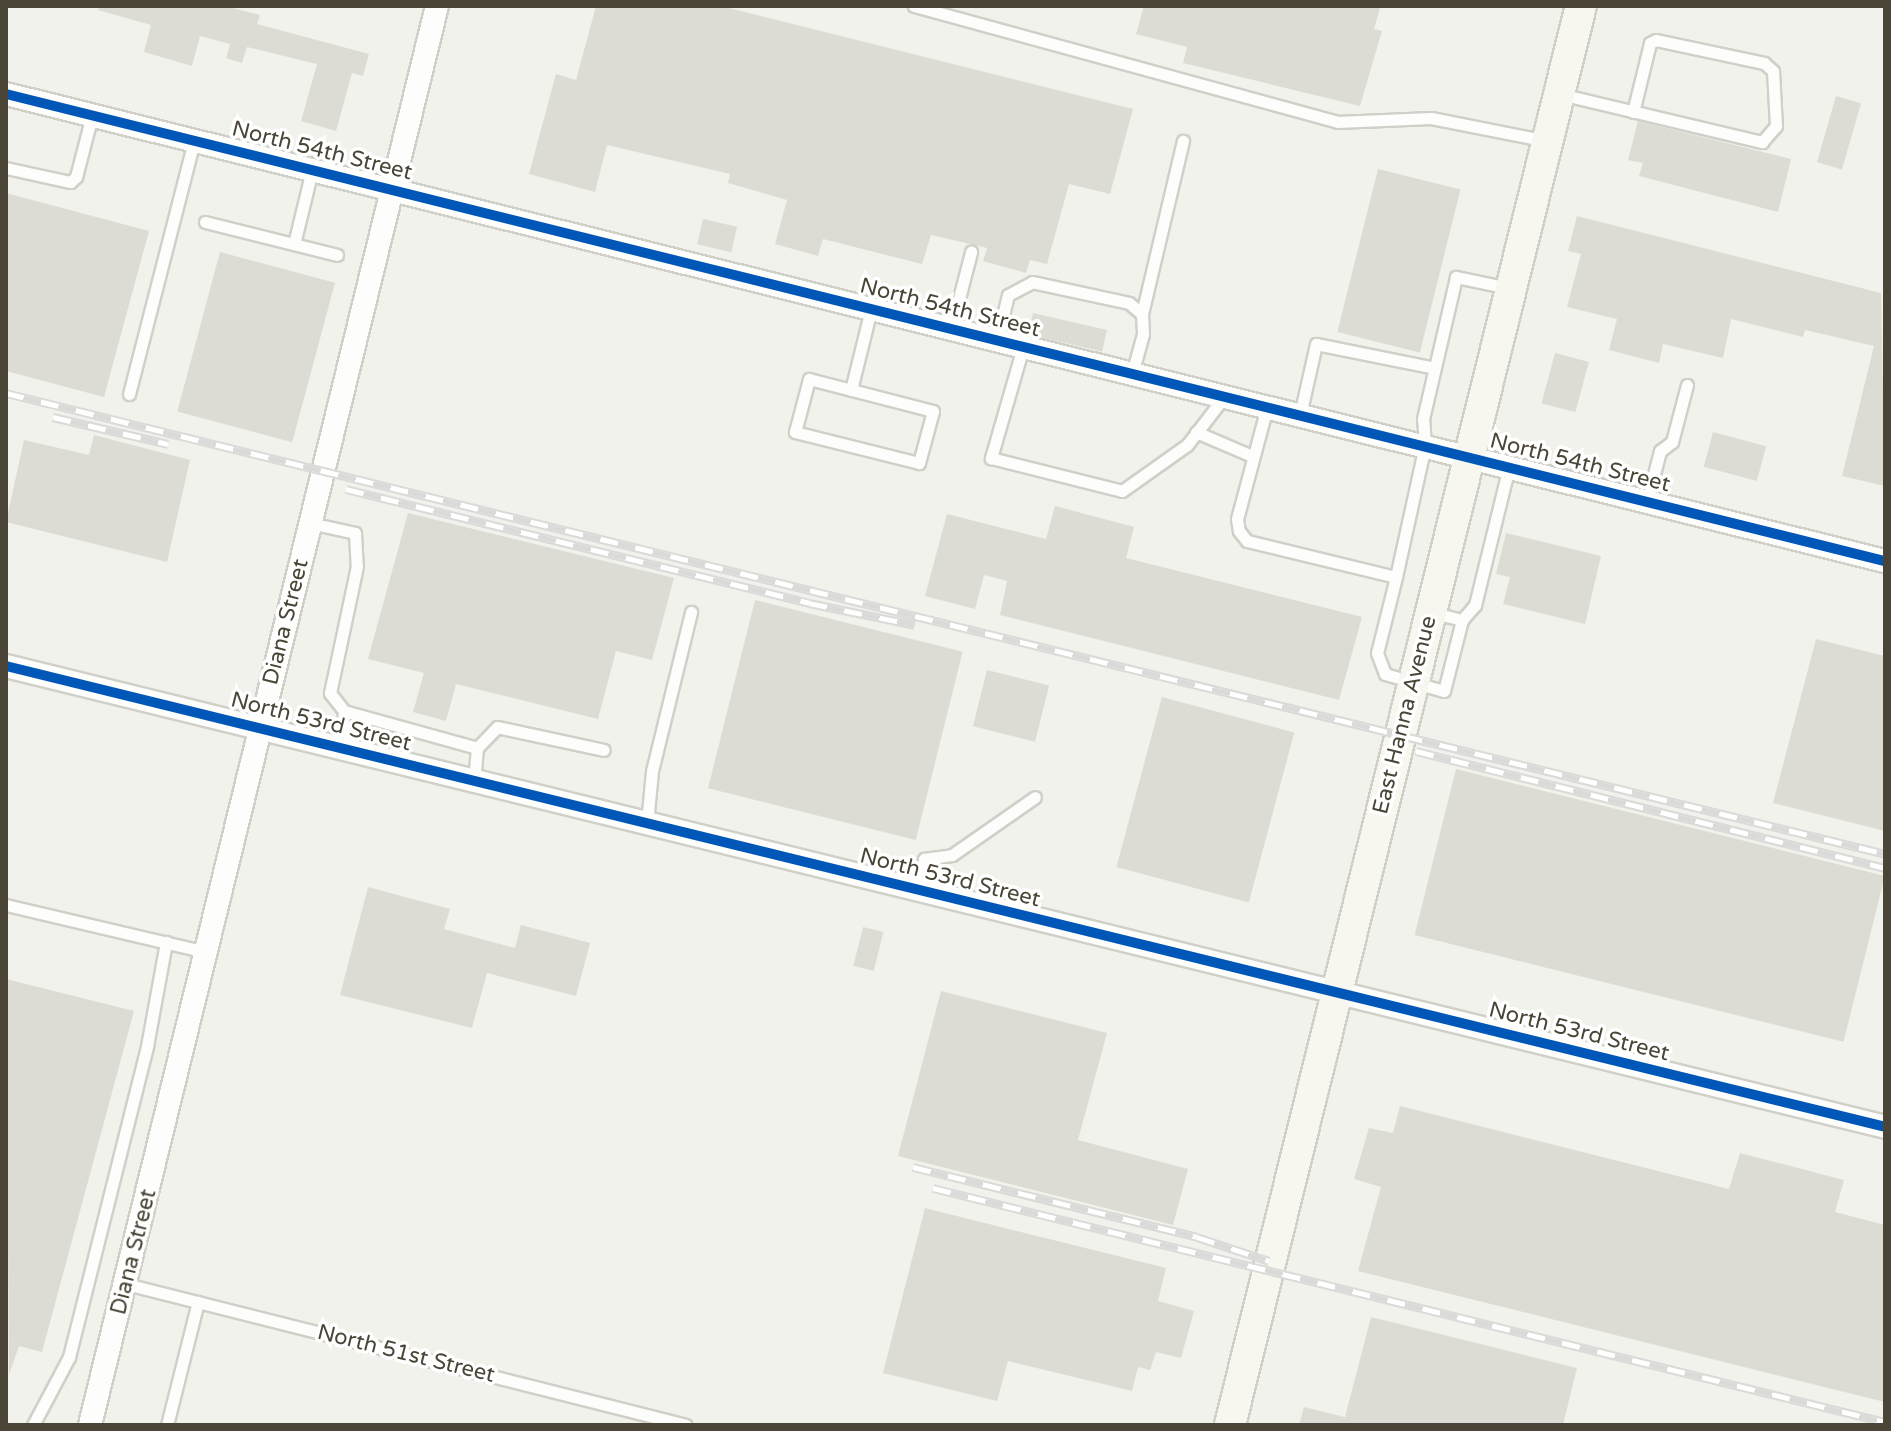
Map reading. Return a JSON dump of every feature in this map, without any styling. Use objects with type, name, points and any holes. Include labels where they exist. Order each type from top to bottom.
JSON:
[{"type":"street","name":"Diana Street","points":[[90,1425],[437,6]]},
{"type":"street","name":"East Hanna Avenue","points":[[1230,1425],[1581,6]]},
{"type":"street","name":"North 54th Street","points":[[6,94],[1885,561]]},
{"type":"street","name":"North 53rd Street","points":[[6,666],[1885,1127]]},
{"type":"lane","points":[[914,6],[1337,122],[1431,118],[1547,142]]},
{"type":"lane","points":[[1559,94],[1633,112],[1762,142],[1776,126],[1773,71],[1764,63],[1656,40],[1650,43],[1633,112]]},
{"type":"lane","points":[[6,168],[70,182],[76,177],[92,115]]},
{"type":"lane","points":[[129,394],[194,140]]},
{"type":"lane","points":[[1132,374],[1143,334],[1142,314],[1183,141]]},
{"type":"lane","points":[[294,244],[312,170]]},
{"type":"lane","points":[[205,222],[337,255]]},
{"type":"lane","points":[[951,329],[971,252]]},
{"type":"lane","points":[[1509,466],[1475,605],[1462,620],[1444,691],[1413,685],[1378,666],[1425,445],[1423,419],[1456,277],[1510,288]]},
{"type":"lane","points":[[997,340],[1008,295],[1032,282],[1129,303],[1142,314]]},
{"type":"lane","points":[[851,390],[871,309]]},
{"type":"lane","points":[[1300,415],[1316,344],[1435,368]]},
{"type":"lane","points":[[1023,347],[991,458],[1122,491],[1187,445],[1225,396]]},
{"type":"lane","points":[[809,379],[851,390],[933,411],[919,463],[795,432],[809,379]]},
{"type":"lane","points":[[1647,501],[1660,451],[1672,442],[1687,385]]},
{"type":"lane","points":[[1267,407],[1237,519],[1247,541],[1396,577]]},
{"type":"lane","points":[[1196,432],[1252,456]]},
{"type":"lane","points":[[310,523],[355,533],[357,566],[330,693],[344,711],[477,748]]},
{"type":"lane","points":[[647,823],[652,771],[691,612]]},
{"type":"lane","points":[[1431,612],[1462,620]]},
{"type":"lane","points":[[342,748],[344,711]]},
{"type":"lane","points":[[474,781],[477,748],[497,727],[604,750]]},
{"type":"lane","points":[[917,890],[924,859],[952,855],[1035,797]]},
{"type":"lane","points":[[6,905],[207,952]]},
{"type":"lane","points":[[33,1425],[69,1357],[147,1046],[166,942]]},
{"type":"lane","name":"North 51st Street","points":[[126,1284],[686,1425]]},
{"type":"lane","points":[[167,1425],[198,1302]]},
{"type":"building","points":[[99,6],[225,6],[260,15],[257,24],[369,54],[363,76],[352,73],[336,131],[301,121],[317,64],[247,47],[242,63],[226,58],[230,44],[200,36],[192,66],[144,52],[151,25],[98,10]]},
{"type":"building","points":[[596,6],[721,6],[1133,109],[1110,194],[1069,184],[1047,264],[1030,260],[1026,273],[983,261],[987,248],[931,235],[922,264],[823,239],[818,256],[775,244],[787,200],[728,183],[730,174],[607,145],[595,192],[529,174],[556,74],[576,80]]},
{"type":"building","points":[[1144,6],[1372,6],[1380,8],[1374,29],[1382,31],[1360,106],[1183,63],[1187,47],[1136,34]]},
{"type":"building","points":[[1836,96],[1861,103],[1842,169],[1817,162]]},
{"type":"building","points":[[1638,121],[1791,159],[1778,212],[1639,176],[1643,163],[1628,160]]},
{"type":"building","points":[[1378,169],[1460,190],[1420,353],[1337,332]]},
{"type":"building","points":[[6,193],[149,231],[104,397],[6,371]]},
{"type":"building","points":[[1577,216],[1881,293],[1885,486],[1842,476],[1874,346],[1805,330],[1803,337],[1731,319],[1723,358],[1663,344],[1659,363],[1609,350],[1617,319],[1567,307],[1581,254],[1568,251]]},
{"type":"building","points":[[703,219],[737,227],[731,252],[697,244]]},
{"type":"building","points":[[220,252],[335,283],[292,442],[177,411]]},
{"type":"building","points":[[1033,313],[1107,330],[1102,352],[1028,334]]},
{"type":"building","points":[[1555,353],[1589,362],[1575,412],[1542,403]]},
{"type":"building","points":[[1713,432],[1766,446],[1757,481],[1704,467]]},
{"type":"building","points":[[94,435],[190,460],[167,562],[6,522],[24,440],[89,455]]},
{"type":"building","points":[[1055,506],[1134,527],[1126,558],[1362,617],[1339,700],[1000,615],[1007,581],[984,575],[975,609],[925,596],[947,514],[1046,539]]},
{"type":"building","points":[[408,513],[674,578],[652,660],[616,651],[598,719],[456,684],[446,721],[413,712],[424,673],[368,659]]},
{"type":"building","points":[[1506,533],[1601,556],[1585,624],[1503,604],[1510,577],[1496,574]]},
{"type":"building","points":[[755,600],[963,652],[916,840],[708,788]]},
{"type":"building","points":[[1816,639],[1885,656],[1885,831],[1773,803]]},
{"type":"building","points":[[987,670],[1049,685],[1035,742],[973,726]]},
{"type":"building","points":[[1162,697],[1294,732],[1249,902],[1116,867]]},
{"type":"building","points":[[1456,769],[1885,876],[1844,1042],[1415,935]]},
{"type":"building","points":[[368,887],[450,909],[444,929],[515,948],[521,925],[590,943],[576,996],[487,973],[472,1028],[340,995]]},
{"type":"building","points":[[863,927],[883,932],[874,971],[853,966]]},
{"type":"building","points":[[6,979],[134,1011],[42,1352],[19,1346],[9,1375]]},
{"type":"building","points":[[941,991],[1107,1033],[1078,1140],[1188,1169],[1173,1225],[898,1156]]},
{"type":"building","points":[[1400,1106],[1729,1189],[1740,1153],[1844,1180],[1835,1212],[1885,1225],[1885,1402],[1358,1271],[1381,1187],[1354,1179],[1369,1128],[1393,1133]]},
{"type":"building","points":[[925,1208],[1166,1268],[1158,1301],[1194,1311],[1181,1358],[1156,1352],[1150,1370],[1138,1367],[1132,1391],[1008,1361],[997,1401],[883,1373]]},
{"type":"building","points":[[1371,1317],[1577,1368],[1563,1425],[1299,1425],[1304,1407],[1345,1417]]},
{"type":"railway","points":[[6,393],[1885,854]]},
{"type":"railway","points":[[53,417],[168,444]]},
{"type":"railway","points":[[346,489],[809,603],[915,625]]},
{"type":"railway","points":[[1416,751],[1885,868]]},
{"type":"railway","points":[[913,1167],[1197,1237],[1269,1261]]},
{"type":"railway","points":[[933,1188],[1885,1422]]},
{"type":"cycle path","points":[[6,94],[1885,561]]},
{"type":"cycle path","points":[[6,666],[1885,1127]]}]
